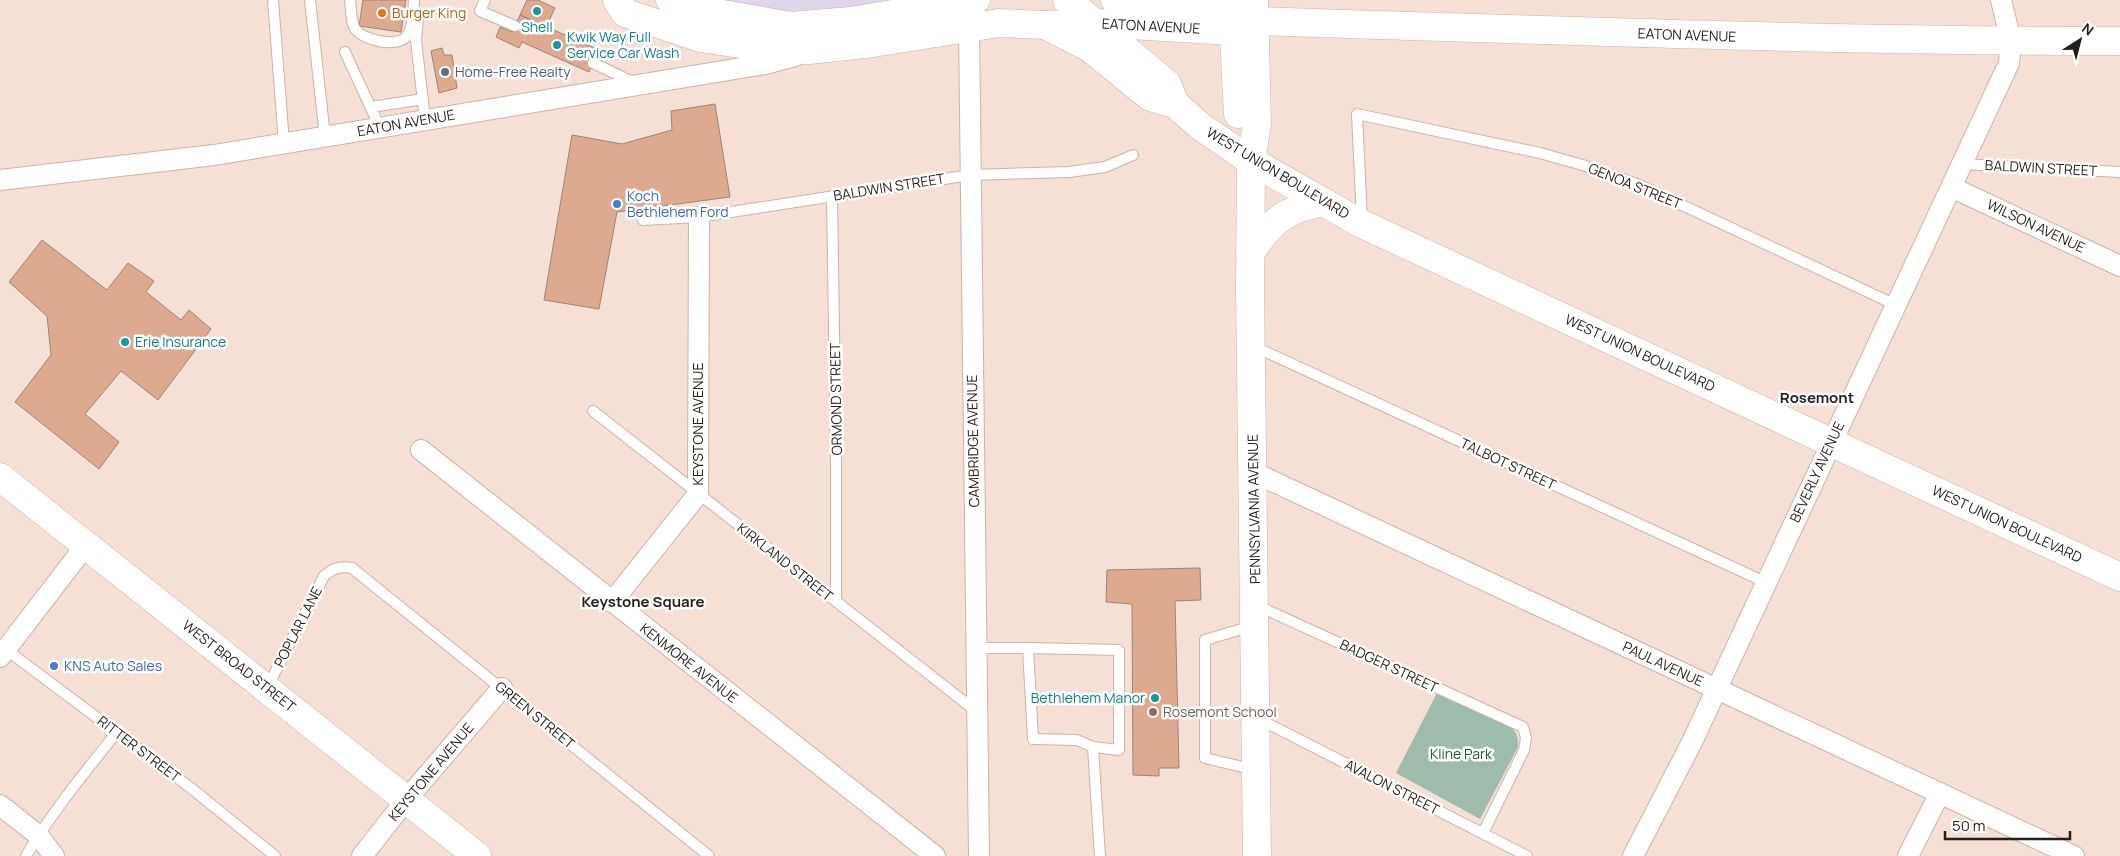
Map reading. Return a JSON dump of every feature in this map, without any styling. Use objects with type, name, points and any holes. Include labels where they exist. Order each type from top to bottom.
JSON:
[{"type":"main road","name":"WEST UNION BOULEVARD","points":[[617,0],[625,13],[701,38],[774,49],[809,50],[873,43],[969,26],[999,23],[1045,25],[1090,48],[1150,97],[1175,104],[1200,126],[1252,161],[1362,224],[2120,577]]},
{"type":"main road","points":[[670,0],[688,8],[791,26],[851,21],[976,0]]},
{"type":"main road","name":"WEST UNION BOULEVARD","points":[[1067,0],[1096,22],[1167,84],[1175,104]]},
{"type":"main road","name":"EATON AVENUE","points":[[1114,0],[1241,12],[1674,35],[2011,41],[2120,40]]},
{"type":"main road","name":"EATON AVENUE","points":[[1045,25],[1241,12]]},
{"type":"main road","name":"PENNSYLVANIA AVENUE","points":[[1241,12],[1256,124],[1252,161],[1250,254],[1258,856]]},
{"type":"main road","points":[[1250,254],[1262,235],[1275,221],[1298,208],[1324,202]]},
{"type":"main road","name":"WEST BROAD STREET","points":[[0,477],[477,856]]},
{"type":"street","name":"BEVERLY AVENUE","points":[[1633,856],[1692,742],[1765,582],[2009,64],[2011,41],[2001,0]]},
{"type":"street","name":"CAMBRIDGE AVENUE","points":[[969,26],[979,856]]},
{"type":"street","name":"EATON AVENUE","points":[[0,180],[214,155],[637,83],[765,64],[786,59],[809,50]]},
{"type":"street","name":"WILSON AVENUE","points":[[1951,187],[2120,266]]},
{"type":"street","name":"KEYSTONE AVENUE","points":[[612,602],[698,494],[699,217]]},
{"type":"street","name":"KENMORE AVENUE","points":[[421,450],[925,853]]},
{"type":"street","name":"PAUL AVENUE","points":[[1254,472],[2074,856]]},
{"type":"street","points":[[2,650],[86,546]]},
{"type":"street","name":"KEYSTONE AVENUE","points":[[362,856],[406,800],[502,688]]},
{"type":"street","points":[[1908,856],[1940,793]]},
{"type":"street","points":[[0,806],[38,835],[54,856]]},
{"type":"lane","points":[[273,0],[284,143]]},
{"type":"lane","points":[[310,0],[325,137]]},
{"type":"lane","points":[[350,0],[354,26],[360,34],[369,39],[398,42],[405,38],[410,30],[414,0]]},
{"type":"lane","points":[[421,0],[416,40],[425,120]]},
{"type":"lane","points":[[485,0],[480,11],[515,26]]},
{"type":"lane","points":[[345,52],[375,117],[376,128]]},
{"type":"lane","points":[[593,64],[637,83]]},
{"type":"lane","points":[[371,108],[423,99]]},
{"type":"lane","name":"GENOA STREET","points":[[1362,224],[1358,114],[1540,153],[1586,166],[1637,184],[1896,305]]},
{"type":"lane","name":"BALDWIN STREET","points":[[643,220],[699,217],[970,175],[1069,172],[1105,167],[1133,155]]},
{"type":"lane","name":"BALDWIN STREET","points":[[1962,164],[2120,172]]},
{"type":"lane","name":"ORMOND STREET","points":[[832,196],[835,336],[836,602]]},
{"type":"lane","name":"TALBOT STREET","points":[[1251,345],[1765,582]]},
{"type":"lane","name":"KIRKLAND STREET","points":[[594,411],[977,712]]},
{"type":"lane","name":"POPLAR LANE","points":[[267,688],[324,576],[332,569],[342,566],[352,568],[360,574]]},
{"type":"lane","name":"GREEN STREET","points":[[360,574],[709,856]]},
{"type":"lane","points":[[1255,615],[1205,640],[1205,758],[1257,770]]},
{"type":"lane","name":"BADGER STREET","points":[[1255,615],[1523,727],[1526,738],[1524,750],[1483,833]]},
{"type":"lane","points":[[976,648],[1028,648],[1119,650],[1119,750],[1093,747],[1077,740],[1033,739],[1028,648]]},
{"type":"lane","name":"RITTER STREET","points":[[2,650],[117,732],[275,856]]},
{"type":"lane","name":"AVALON STREET","points":[[1256,717],[1527,856]]},
{"type":"lane","points":[[26,856],[38,835],[117,732]]},
{"type":"lane","points":[[1093,747],[1100,856]]},
{"type":"shaded area","points":[[699,0],[911,0],[788,16]]},
{"type":"green space","name":"Kline Park","points":[[1438,691],[1508,725],[1513,729],[1518,740],[1518,747],[1480,819],[1396,773]]},
{"type":"building","name":"Burger King","points":[[363,0],[406,0],[401,32],[359,26]]},
{"type":"building","name":"Shell","points":[[527,0],[538,0],[555,8],[546,27],[520,15]]},
{"type":"building","name":"Kwik Way Full Service Car Wash","points":[[520,15],[599,50],[589,72],[522,42],[519,48],[496,37],[500,27],[512,32]]},
{"type":"building","name":"Home-Free Realty","points":[[442,48],[444,55],[452,55],[457,88],[439,93],[431,51]]},
{"type":"building","name":"Koch Bethlehem Ford","points":[[715,104],[730,197],[617,212],[599,309],[544,300],[572,135],[622,144],[672,130],[671,111]]},
{"type":"building","name":"Erie Insurance","points":[[42,240],[107,290],[128,263],[154,281],[146,292],[181,320],[189,310],[211,329],[158,400],[121,371],[85,414],[119,442],[99,469],[15,402],[51,355],[47,316],[9,282]]},
{"type":"building","name":"Bethlehem Manor","points":[[1200,568],[1201,600],[1175,601],[1179,768],[1159,768],[1159,776],[1133,775],[1132,604],[1106,602],[1107,570]]},
{"type":"place","name":"Shell","points":[[537,11]]},
{"type":"place","name":"Burger King","points":[[382,13]]},
{"type":"place","name":"Kwik Way Full Service Car Wash","points":[[557,45]]},
{"type":"place","name":"Home-Free Realty","points":[[445,72]]},
{"type":"place","name":"Koch Bethlehem Ford","points":[[617,204]]},
{"type":"place","name":"Erie Insurance","points":[[125,342]]},
{"type":"place","name":"KNS Auto Sales","points":[[54,666]]},
{"type":"place","name":"Bethlehem Manor","points":[[1155,698]]},
{"type":"place","name":"Rosemont School","points":[[1153,712]]},
{"type":"district","name":"Rosemont","points":[[1817,398]]},
{"type":"district","name":"Keystone Square","points":[[643,602]]}]
